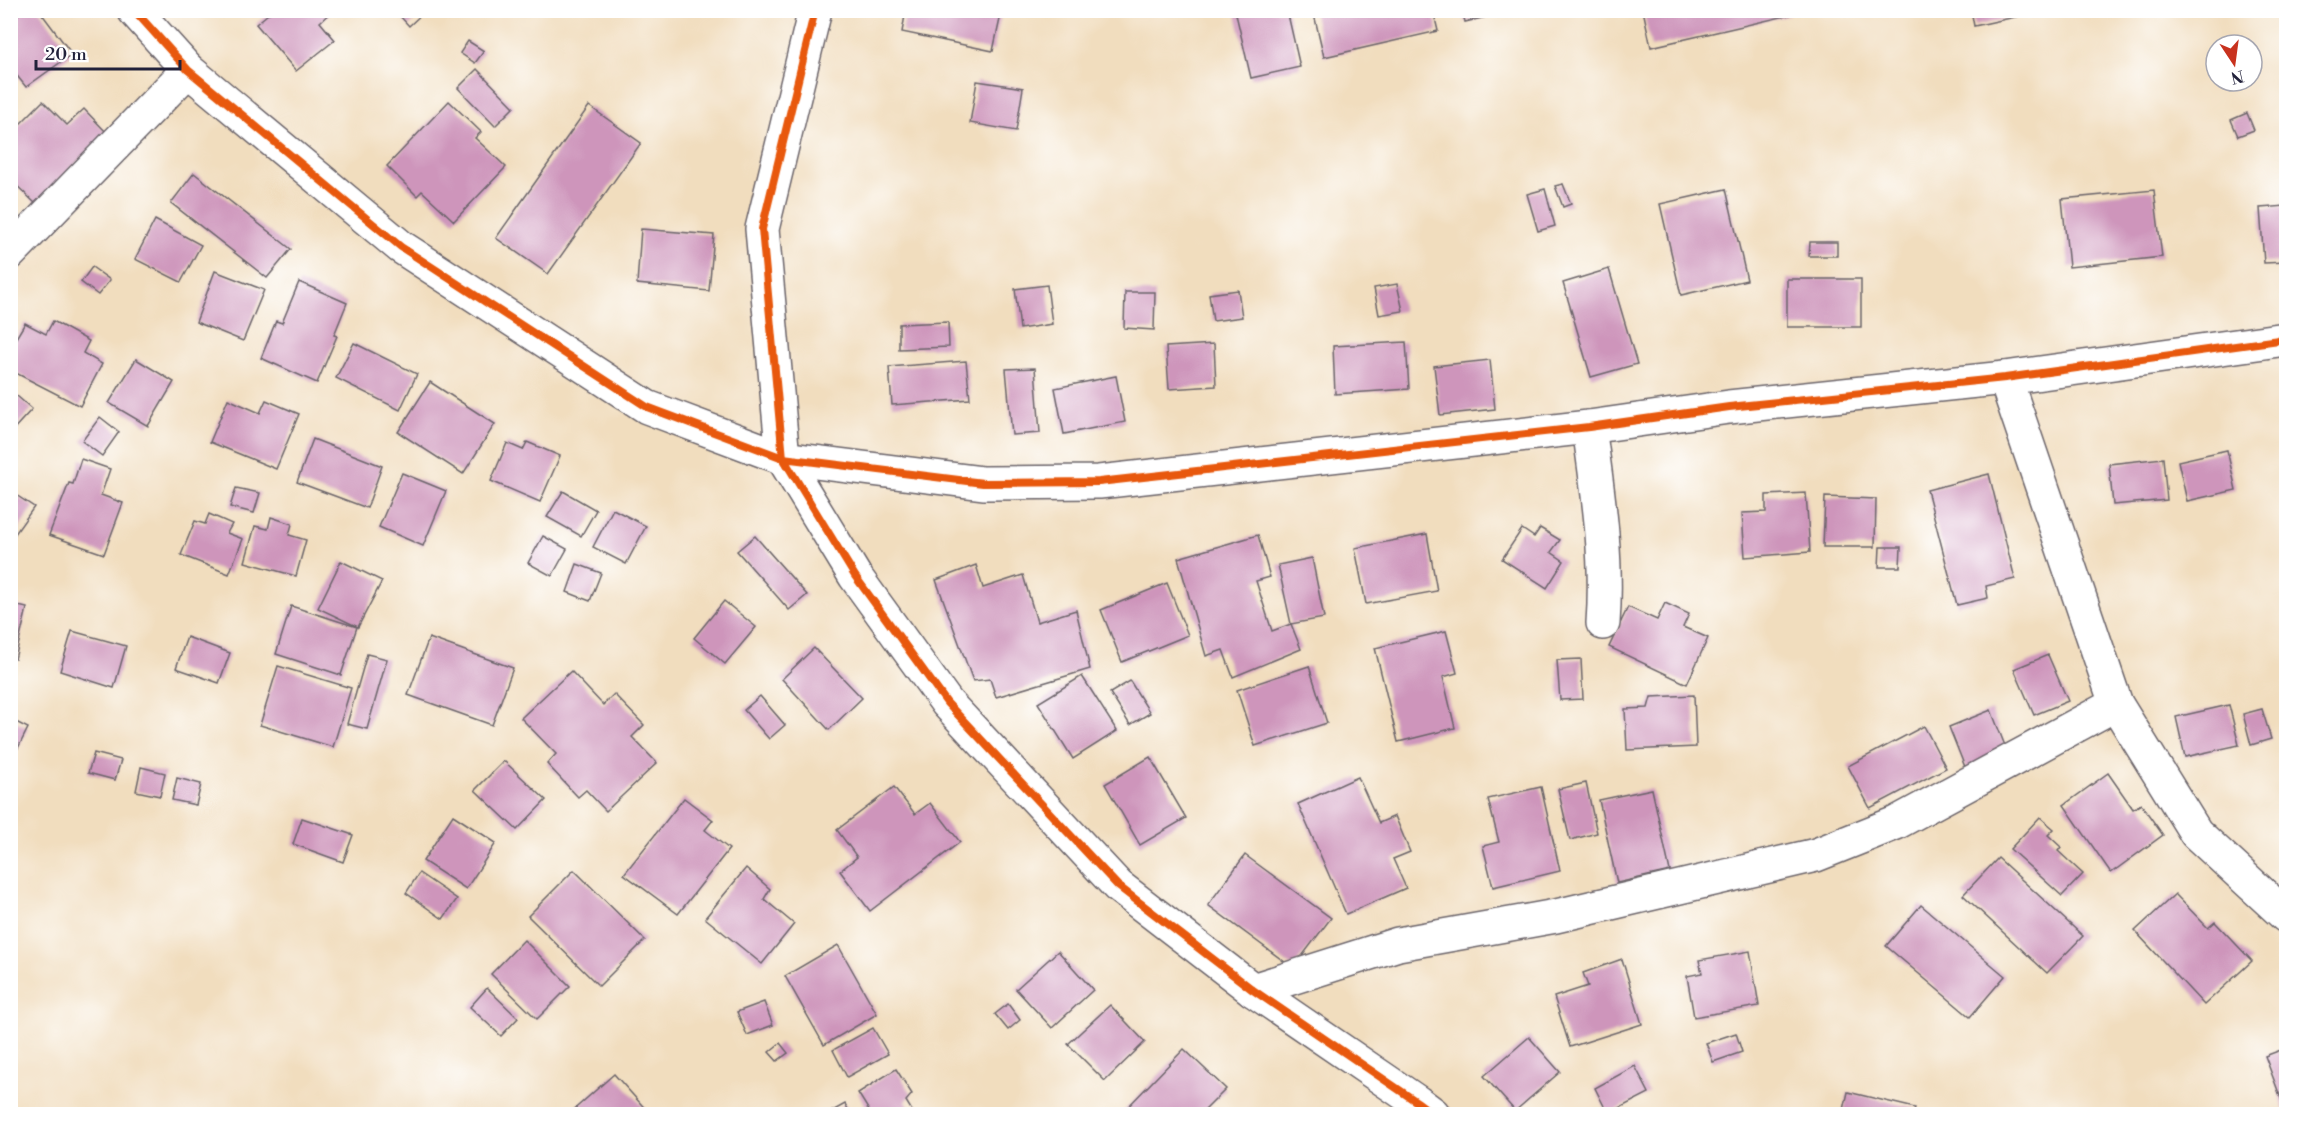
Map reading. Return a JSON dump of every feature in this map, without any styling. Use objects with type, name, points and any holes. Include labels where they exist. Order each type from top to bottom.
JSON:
[{"type":"street","points":[[134,10],[188,70],[401,247],[647,406],[783,458],[983,483],[1099,482],[1589,427],[1729,407],[2005,378],[2286,339]]},
{"type":"street","points":[[815,10],[762,229],[783,458],[855,576],[947,702],[1118,886],[1253,990],[1433,1114]]},
{"type":"street","points":[[10,253],[188,70]]},
{"type":"street","points":[[2005,378],[2116,704],[2196,833],[2286,916]]},
{"type":"street","points":[[1589,427],[1604,550],[1606,583],[1603,623]]},
{"type":"street","points":[[1253,990],[1398,944],[1556,916],[1816,855],[1896,823],[2116,704]]},
{"type":"building","points":[[24,10],[39,10],[72,54],[26,87],[10,67],[10,20]]},
{"type":"building","points":[[273,10],[333,10],[320,22],[335,40],[296,71],[256,24]]},
{"type":"building","points":[[407,10],[426,10],[409,26],[400,16]]},
{"type":"building","points":[[906,10],[1002,10],[993,51],[902,32]]},
{"type":"building","points":[[1235,10],[1287,10],[1300,67],[1251,78]]},
{"type":"building","points":[[1313,10],[1433,10],[1438,31],[1324,57]]},
{"type":"building","points":[[1462,10],[1510,10],[1511,11],[1465,22]]},
{"type":"building","points":[[1643,10],[1789,10],[1790,15],[1651,47]]},
{"type":"building","points":[[1971,10],[2018,10],[2020,16],[1974,26]]},
{"type":"building","points":[[468,41],[484,51],[475,63],[460,53]]},
{"type":"building","points":[[477,69],[514,107],[495,126],[458,88]]},
{"type":"building","points":[[977,81],[1023,88],[1016,131],[970,123]]},
{"type":"building","points":[[43,101],[67,125],[84,109],[107,133],[36,204],[10,179],[10,134]]},
{"type":"building","points":[[449,101],[481,132],[475,138],[506,167],[454,221],[422,191],[417,196],[387,166]]},
{"type":"building","points":[[589,106],[641,143],[548,274],[496,238]]},
{"type":"building","points":[[2247,113],[2254,130],[2238,136],[2231,120]]},
{"type":"building","points":[[194,173],[291,249],[267,278],[171,203]]},
{"type":"building","points":[[1563,184],[1571,204],[1563,207],[1555,186]]},
{"type":"building","points":[[1545,189],[1555,226],[1538,231],[1527,194]]},
{"type":"building","points":[[1726,189],[1747,280],[1681,295],[1660,204]]},
{"type":"building","points":[[2154,190],[2162,257],[2069,267],[2062,199]]},
{"type":"building","points":[[2286,206],[2286,262],[2264,263],[2260,208]]},
{"type":"building","points":[[155,220],[201,245],[181,282],[135,259]]},
{"type":"building","points":[[641,229],[714,235],[709,291],[637,284]]},
{"type":"building","points":[[1810,242],[1837,242],[1837,256],[1809,256]]},
{"type":"building","points":[[92,267],[110,280],[98,295],[81,282]]},
{"type":"building","points":[[1609,269],[1637,364],[1591,377],[1563,283]]},
{"type":"building","points":[[215,271],[264,290],[243,341],[196,322]]},
{"type":"building","points":[[1787,279],[1861,279],[1861,327],[1787,327]]},
{"type":"building","points":[[299,282],[347,303],[334,335],[337,336],[317,383],[261,358],[276,321],[282,323]]},
{"type":"building","points":[[1397,284],[1403,311],[1379,315],[1374,288]]},
{"type":"building","points":[[1047,285],[1052,324],[1020,329],[1015,289]]},
{"type":"building","points":[[1238,290],[1242,317],[1213,321],[1209,294]]},
{"type":"building","points":[[1125,292],[1155,292],[1154,330],[1124,328]]},
{"type":"building","points":[[53,321],[89,341],[83,353],[102,364],[80,406],[10,370],[10,348],[25,323],[46,334]]},
{"type":"building","points":[[948,322],[949,347],[899,349],[899,324]]},
{"type":"building","points":[[1406,342],[1409,389],[1335,394],[1333,346]]},
{"type":"building","points":[[354,343],[417,374],[400,410],[336,378]]},
{"type":"building","points":[[1214,344],[1216,386],[1169,389],[1166,347]]},
{"type":"building","points":[[136,359],[174,382],[148,426],[109,403]]},
{"type":"building","points":[[1490,360],[1495,409],[1440,415],[1434,366]]},
{"type":"building","points":[[966,361],[970,399],[892,405],[889,367]]},
{"type":"building","points":[[1035,368],[1040,433],[1012,435],[1006,369]]},
{"type":"building","points":[[1116,376],[1125,422],[1064,434],[1055,388]]},
{"type":"building","points":[[430,382],[495,424],[463,474],[398,432]]},
{"type":"building","points":[[10,390],[32,409],[10,433]]},
{"type":"building","points":[[228,399],[260,413],[266,400],[299,414],[276,469],[210,442]]},
{"type":"building","points":[[100,417],[119,432],[102,456],[82,441]]},
{"type":"building","points":[[313,439],[382,466],[367,508],[297,482]]},
{"type":"building","points":[[527,442],[560,456],[540,502],[491,481],[507,443],[523,450]]},
{"type":"building","points":[[2227,450],[2236,490],[2187,501],[2178,461]]},
{"type":"building","points":[[2163,458],[2167,500],[2113,505],[2109,464]]},
{"type":"building","points":[[81,459],[110,469],[101,495],[123,503],[104,554],[49,535],[69,483],[73,484]]},
{"type":"building","points":[[402,473],[446,491],[423,546],[379,527]]},
{"type":"building","points":[[1989,474],[2015,579],[1986,586],[1988,598],[1957,605],[1927,490]]},
{"type":"building","points":[[236,488],[260,493],[254,513],[230,507]]},
{"type":"building","points":[[10,491],[34,507],[10,541]]},
{"type":"building","points":[[563,491],[596,510],[581,536],[547,517]]},
{"type":"building","points":[[1806,493],[1810,552],[1745,557],[1742,513],[1766,512],[1766,495]]},
{"type":"building","points":[[1825,497],[1876,499],[1875,547],[1823,547]]},
{"type":"building","points":[[613,509],[646,526],[626,564],[593,547]]},
{"type":"building","points":[[209,514],[232,524],[227,533],[243,539],[229,574],[181,555],[195,521],[205,524]]},
{"type":"building","points":[[271,517],[292,524],[289,535],[306,540],[296,576],[245,562],[255,526],[268,529]]},
{"type":"building","points":[[1540,528],[1560,540],[1551,552],[1564,561],[1547,588],[1502,559],[1522,529],[1534,537]]},
{"type":"building","points":[[1427,534],[1437,591],[1366,604],[1355,548]]},
{"type":"building","points":[[1258,535],[1270,577],[1256,581],[1272,631],[1291,624],[1301,649],[1233,677],[1223,650],[1206,656],[1178,558]]},
{"type":"building","points":[[543,536],[567,549],[552,576],[528,563]]},
{"type":"building","points":[[755,536],[807,595],[789,610],[737,551]]},
{"type":"building","points":[[1880,547],[1901,547],[1900,567],[1879,567]]},
{"type":"building","points":[[1312,558],[1324,618],[1291,624],[1278,565]]},
{"type":"building","points":[[341,561],[382,581],[358,627],[318,608]]},
{"type":"building","points":[[577,564],[601,573],[590,601],[567,592]]},
{"type":"building","points":[[976,565],[983,588],[1023,575],[1037,622],[1076,610],[1090,669],[996,697],[990,679],[973,681],[936,580]]},
{"type":"building","points":[[1167,583],[1188,635],[1122,662],[1101,610]]},
{"type":"building","points":[[724,601],[756,627],[725,664],[694,638]]},
{"type":"building","points":[[1665,603],[1689,614],[1683,627],[1708,638],[1687,684],[1609,647],[1628,607],[1657,620]]},
{"type":"building","points":[[10,604],[27,608],[15,659],[10,658]]},
{"type":"building","points":[[291,606],[357,627],[341,675],[276,654]]},
{"type":"building","points":[[72,631],[126,646],[114,688],[60,671]]},
{"type":"building","points":[[1446,631],[1457,673],[1443,677],[1455,728],[1398,742],[1375,648]]},
{"type":"building","points":[[187,637],[230,653],[219,683],[176,668]]},
{"type":"building","points":[[429,638],[513,668],[492,725],[408,695]]},
{"type":"building","points":[[814,648],[862,698],[829,730],[782,679]]},
{"type":"building","points":[[367,654],[387,659],[367,729],[347,724]]},
{"type":"building","points":[[2048,655],[2068,701],[2034,715],[2014,669]]},
{"type":"building","points":[[1581,659],[1583,699],[1560,700],[1557,660]]},
{"type":"building","points":[[278,666],[351,688],[333,747],[260,725]]},
{"type":"building","points":[[1309,666],[1327,723],[1255,746],[1237,690]]},
{"type":"building","points":[[571,671],[603,705],[614,694],[644,725],[632,737],[657,763],[606,811],[586,790],[578,797],[547,764],[556,754],[521,718]]},
{"type":"building","points":[[1082,676],[1117,731],[1073,759],[1038,703]]},
{"type":"building","points":[[1130,681],[1150,713],[1130,725],[1110,693]]},
{"type":"building","points":[[1694,695],[1696,747],[1627,750],[1625,709],[1648,708],[1651,697]]},
{"type":"building","points":[[760,696],[785,725],[769,739],[744,710]]},
{"type":"building","points":[[2229,705],[2239,745],[2185,757],[2176,717]]},
{"type":"building","points":[[2262,709],[2271,739],[2251,745],[2243,714]]},
{"type":"building","points":[[1991,710],[2009,756],[1967,772],[1949,727]]},
{"type":"building","points":[[10,719],[28,728],[18,748],[10,744]]},
{"type":"building","points":[[1924,726],[1946,768],[1870,808],[1848,766]]},
{"type":"building","points":[[94,753],[121,760],[115,780],[88,773]]},
{"type":"building","points":[[1150,757],[1186,818],[1140,845],[1105,784]]},
{"type":"building","points":[[504,761],[546,800],[517,830],[475,790]]},
{"type":"building","points":[[141,767],[165,773],[160,796],[136,791]]},
{"type":"building","points":[[2108,773],[2133,809],[2141,804],[2163,835],[2111,873],[2064,805]]},
{"type":"building","points":[[1358,777],[1379,823],[1395,816],[1410,852],[1393,859],[1406,888],[1346,914],[1298,804]]},
{"type":"building","points":[[177,778],[201,784],[196,805],[172,800]]},
{"type":"building","points":[[1586,783],[1597,833],[1570,840],[1558,789]]},
{"type":"building","points":[[894,787],[915,814],[930,803],[960,842],[870,911],[840,871],[857,857],[837,830]]},
{"type":"building","points":[[1541,787],[1560,871],[1493,887],[1483,846],[1499,842],[1488,799]]},
{"type":"building","points":[[1652,789],[1670,871],[1617,883],[1599,800]]},
{"type":"building","points":[[684,798],[713,820],[705,830],[729,849],[678,914],[624,874]]},
{"type":"building","points":[[453,815],[496,843],[466,889],[423,861]]},
{"type":"building","points":[[2040,817],[2054,829],[2048,835],[2061,847],[2058,851],[2083,874],[2062,896],[2010,849]]},
{"type":"building","points":[[302,818],[353,835],[343,862],[293,844]]},
{"type":"building","points":[[1245,855],[1331,918],[1293,968],[1208,905]]},
{"type":"building","points":[[1998,858],[2083,936],[2047,973],[1963,895]]},
{"type":"building","points":[[746,868],[770,889],[764,899],[794,924],[762,964],[705,918]]},
{"type":"building","points":[[574,870],[645,940],[599,986],[528,916]]},
{"type":"building","points":[[419,873],[457,899],[443,919],[406,893]]},
{"type":"building","points":[[2175,894],[2208,928],[2215,922],[2252,961],[2204,1005],[2135,931]]},
{"type":"building","points":[[1921,905],[2005,976],[1970,1017],[1886,946]]},
{"type":"building","points":[[524,940],[570,986],[537,1019],[491,974]]},
{"type":"building","points":[[838,945],[877,1014],[824,1045],[785,976]]},
{"type":"building","points":[[1058,951],[1093,990],[1052,1028],[1016,989]]},
{"type":"building","points":[[1750,951],[1759,1006],[1694,1017],[1687,976],[1702,973],[1699,960]]},
{"type":"building","points":[[1622,959],[1642,1024],[1570,1047],[1554,997],[1588,986],[1583,973]]},
{"type":"building","points":[[487,988],[518,1018],[501,1036],[470,1007]]},
{"type":"building","points":[[764,1002],[773,1025],[747,1035],[737,1012]]},
{"type":"building","points":[[1008,1004],[1020,1020],[1008,1030],[995,1014]]},
{"type":"building","points":[[1110,1005],[1145,1042],[1105,1081],[1068,1044]]},
{"type":"building","points":[[873,1028],[888,1054],[847,1077],[833,1050]]},
{"type":"building","points":[[1736,1033],[1742,1052],[1713,1062],[1706,1043]]},
{"type":"building","points":[[1529,1037],[1560,1072],[1515,1111],[1484,1076]]},
{"type":"building","points":[[780,1043],[788,1053],[777,1061],[769,1052]]},
{"type":"building","points":[[2286,1048],[2286,1112],[2265,1056]]},
{"type":"building","points":[[1184,1049],[1226,1089],[1201,1114],[1121,1114]]},
{"type":"building","points":[[1635,1066],[1649,1093],[1608,1114],[1595,1088]]},
{"type":"building","points":[[896,1069],[912,1094],[906,1101],[914,1114],[871,1114],[858,1093]]},
{"type":"building","points":[[614,1074],[650,1114],[569,1114]]},
{"type":"building","points":[[1848,1092],[1915,1108],[1913,1114],[1843,1114]]},
{"type":"building","points":[[845,1104],[851,1114],[827,1114]]},
{"type":"cycle path","points":[[134,10],[188,70],[401,247],[647,407],[783,458],[762,229],[815,10]]},
{"type":"cycle path","points":[[1433,1114],[1253,990],[1118,886],[947,703],[855,576],[783,458],[983,483],[1099,482],[1589,427],[1729,407],[2005,378],[2286,339]]}]
